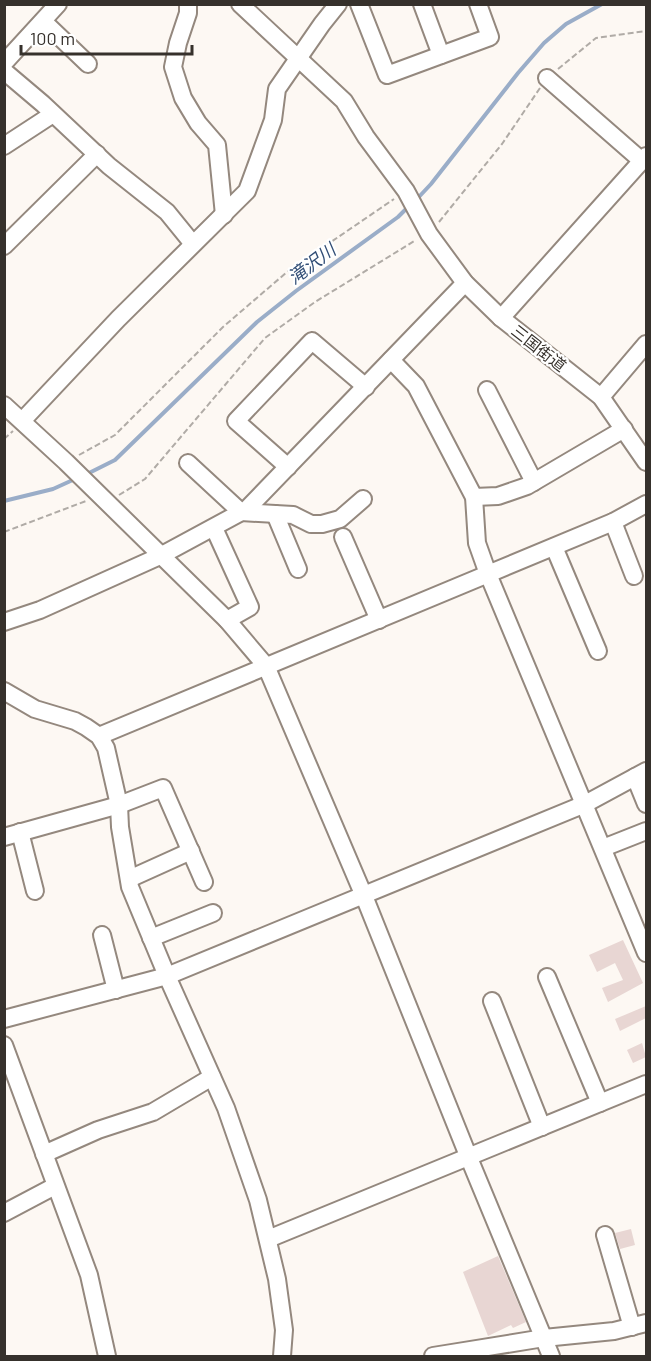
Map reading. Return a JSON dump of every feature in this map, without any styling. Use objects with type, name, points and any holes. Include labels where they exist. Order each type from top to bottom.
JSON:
[{"type":"street","points":[[4,63],[58,4]]},
{"type":"street","points":[[188,4],[188,13],[173,67],[183,98],[198,123],[217,145],[224,214]]},
{"type":"street","points":[[240,4],[345,101],[366,137],[406,191]]},
{"type":"street","points":[[22,421],[118,319],[248,191],[273,120],[277,89],[338,4]]},
{"type":"street","points":[[359,4],[387,75],[490,37],[478,4]]},
{"type":"street","points":[[422,4],[441,55]]},
{"type":"street","points":[[43,21],[88,64]]},
{"type":"street","points":[[4,71],[109,166],[166,212],[193,244]]},
{"type":"street","points":[[501,318],[643,166],[547,78]]},
{"type":"street","points":[[4,146],[53,114]]},
{"type":"street","points":[[4,246],[97,154]]},
{"type":"street","name":"三国街道","points":[[406,191],[429,234],[465,283],[501,318],[601,397],[646,462]]},
{"type":"street","points":[[4,622],[40,610],[160,556],[242,513],[465,283]]},
{"type":"street","points":[[288,467],[236,421],[312,341],[366,387]]},
{"type":"street","points":[[601,397],[646,344]]},
{"type":"street","points":[[391,360],[416,386],[474,497],[477,543],[488,574],[646,953]]},
{"type":"street","points":[[486,390],[534,482]]},
{"type":"street","points":[[4,405],[66,462],[227,620],[266,666],[364,896],[551,1356]]},
{"type":"street","points":[[474,497],[498,496],[534,482],[624,429]]},
{"type":"street","points":[[188,463],[242,513],[293,515],[310,524],[322,524],[339,519],[363,499]]},
{"type":"street","points":[[99,736],[554,547],[612,522],[646,504]]},
{"type":"street","points":[[275,514],[298,569]]},
{"type":"street","points":[[612,522],[634,576]]},
{"type":"street","points":[[214,528],[250,607],[227,620]]},
{"type":"street","points":[[343,537],[379,620]]},
{"type":"street","points":[[554,547],[598,651]]},
{"type":"street","points":[[4,691],[35,709],[75,721],[99,736],[106,748],[119,805],[120,827],[130,887],[226,1108],[268,1239],[277,1279],[284,1330],[282,1356]]},
{"type":"street","points":[[4,1019],[167,976],[585,804],[641,774],[646,804]]},
{"type":"street","points":[[35,891],[12,834],[119,805],[163,788],[204,882]]},
{"type":"street","points":[[603,848],[646,831]]},
{"type":"street","points":[[129,879],[191,851]]},
{"type":"street","points":[[151,938],[213,913]]},
{"type":"street","points":[[102,935],[116,990]]},
{"type":"street","points":[[547,977],[600,1103]]},
{"type":"street","points":[[492,1001],[542,1127]]},
{"type":"street","points":[[4,1045],[89,1275],[107,1356]]},
{"type":"street","points":[[44,1154],[98,1130],[153,1112],[212,1077]]},
{"type":"street","points":[[268,1239],[646,1084]]},
{"type":"street","points":[[4,1213],[56,1186]]},
{"type":"street","points":[[433,1356],[544,1338],[614,1331],[639,1325],[605,1235]]},
{"type":"path","points":[[4,532],[102,499],[145,479],[265,338],[315,302],[405,245],[429,234],[502,144],[547,78],[596,38],[646,31]]},
{"type":"path","points":[[66,462],[115,435],[223,327],[287,272],[406,191]]},
{"type":"building","points":[[623,940],[643,983],[608,1002],[602,988],[623,980],[615,963],[597,972],[589,955]]},
{"type":"building","points":[[646,1006],[646,1018],[620,1031],[615,1019]]},
{"type":"building","points":[[642,1043],[646,1057],[633,1063],[627,1050]]},
{"type":"building","points":[[631,1229],[635,1245],[620,1249],[615,1233]]},
{"type":"building","points":[[498,1256],[526,1322],[513,1328],[511,1325],[488,1336],[463,1272]]},
{"type":"waterway","name":"滝沢川","points":[[416,200],[544,43],[566,24],[602,4]]},
{"type":"waterway","name":"滝沢川","points":[[85,475],[115,460],[257,322],[398,217],[408,207]]},
{"type":"waterway","name":"滝沢川","points":[[4,501],[53,489],[75,479]]}]
